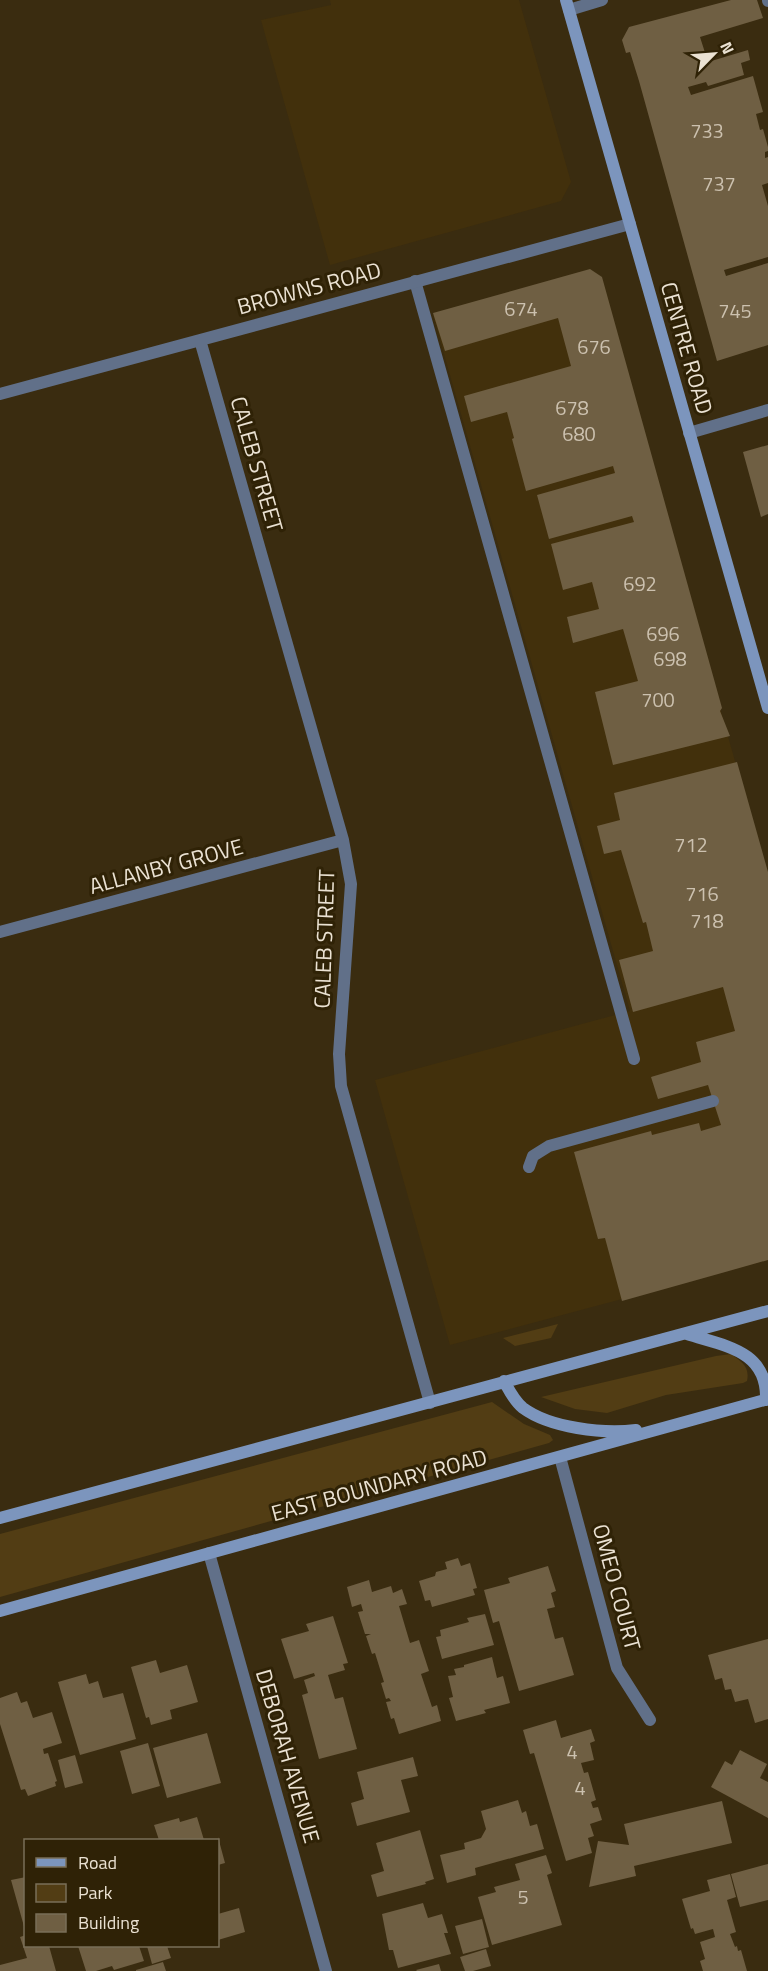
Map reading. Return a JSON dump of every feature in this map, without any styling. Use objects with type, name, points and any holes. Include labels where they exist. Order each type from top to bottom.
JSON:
[{"type":"main road","name":"CENTRE ROAD","points":[[567,5],[768,708]]},
{"type":"main road","points":[[0,1518],[768,1311]]},
{"type":"main road","points":[[686,1333],[749,1357],[758,1365],[762,1374],[767,1399]]},
{"type":"main road","points":[[504,1381],[513,1397],[523,1408],[567,1426],[592,1432],[629,1431],[673,1425]]},
{"type":"main road","name":"EAST BOUNDARY ROAD","points":[[0,1611],[767,1399]]},
{"type":"street","points":[[567,5],[602,0]]},
{"type":"street","name":"BROWNS ROAD","points":[[0,394],[630,224]]},
{"type":"street","points":[[414,281],[634,1059]]},
{"type":"street","name":"CALEB STREET","points":[[200,340],[344,840],[351,884],[339,1054],[341,1086],[430,1403]]},
{"type":"street","points":[[689,433],[768,410]]},
{"type":"street","name":"ALLANBY GROVE","points":[[0,932],[344,840]]},
{"type":"street","points":[[529,1167],[533,1156],[549,1146],[713,1101]]},
{"type":"street","name":"OMEO COURT","points":[[560,1457],[617,1668],[650,1720]]},
{"type":"street","name":"DEBORAH AVENUE","points":[[209,1553],[326,1971]]},
{"type":"shaded area","points":[[330,0],[519,0],[571,182],[561,201],[330,265],[261,20],[331,5]]},
{"type":"shaded area","points":[[588,274],[599,280],[768,878],[768,1260],[450,1345],[375,1080],[630,1011],[433,315]]},
{"type":"green space","points":[[558,1324],[551,1338],[515,1346],[503,1338]]},
{"type":"green space","points":[[731,1354],[746,1368],[747,1381],[743,1383],[666,1395],[607,1413],[575,1409],[541,1397],[716,1356]]},
{"type":"green space","points":[[492,1402],[524,1424],[550,1435],[553,1440],[0,1597],[0,1534]]},
{"type":"building","points":[[731,0],[757,0],[763,18],[700,37],[708,62],[748,50],[750,60],[741,63],[744,75],[708,86],[706,82],[688,87],[691,95],[753,76],[763,112],[756,114],[768,147],[765,158],[768,157],[768,183],[762,185],[768,206],[768,257],[724,270],[726,276],[768,263],[768,345],[717,361],[639,81],[630,52],[626,53],[622,40],[629,27]]},
{"type":"building","points":[[590,269],[602,277],[722,708],[720,711],[730,736],[613,765],[595,692],[638,681],[623,629],[573,643],[567,617],[599,609],[592,582],[563,590],[551,544],[634,522],[632,516],[549,539],[537,495],[615,473],[613,466],[526,491],[507,412],[471,422],[464,396],[571,366],[558,318],[445,351],[433,313]]},
{"type":"building","points":[[768,445],[768,514],[761,517],[743,452]]},
{"type":"building","points":[[737,762],[768,872],[768,1260],[622,1301],[605,1238],[598,1239],[574,1152],[651,1131],[652,1135],[699,1123],[701,1131],[721,1125],[708,1085],[658,1099],[651,1077],[701,1062],[696,1042],[735,1031],[723,987],[633,1012],[619,960],[653,951],[646,922],[643,923],[621,850],[604,854],[597,826],[620,820],[614,793]]},
{"type":"building","points":[[458,1558],[461,1566],[470,1563],[477,1588],[473,1589],[475,1595],[432,1607],[430,1600],[425,1601],[419,1581],[447,1569],[445,1562]]},
{"type":"building","points":[[548,1566],[556,1591],[551,1593],[555,1607],[547,1609],[555,1639],[563,1637],[574,1675],[519,1691],[499,1621],[493,1623],[484,1590],[510,1583],[508,1578]]},
{"type":"building","points":[[369,1580],[372,1592],[391,1586],[393,1593],[402,1589],[407,1604],[399,1606],[410,1643],[419,1640],[429,1671],[421,1674],[432,1707],[437,1705],[441,1721],[399,1734],[394,1718],[391,1719],[386,1702],[391,1701],[389,1698],[386,1699],[381,1683],[384,1682],[375,1653],[372,1654],[366,1636],[371,1634],[365,1634],[358,1612],[363,1611],[361,1604],[352,1607],[347,1587]]},
{"type":"building","points":[[485,1614],[494,1645],[442,1659],[436,1637],[441,1636],[440,1630],[469,1622],[467,1618]]},
{"type":"building","points":[[333,1616],[348,1663],[343,1664],[345,1670],[328,1675],[335,1699],[343,1697],[357,1749],[319,1759],[302,1695],[308,1693],[304,1680],[315,1676],[314,1673],[294,1679],[281,1639],[309,1631],[306,1624]]},
{"type":"building","points":[[768,1639],[768,1719],[755,1723],[748,1699],[735,1702],[731,1689],[725,1690],[722,1678],[715,1680],[708,1655]]},
{"type":"building","points":[[492,1657],[497,1678],[503,1676],[510,1703],[484,1710],[486,1713],[456,1721],[449,1698],[453,1697],[448,1676],[456,1675],[454,1669]]},
{"type":"building","points":[[156,1660],[160,1673],[187,1665],[198,1702],[170,1710],[172,1719],[151,1725],[149,1717],[146,1718],[131,1667]]},
{"type":"building","points":[[86,1674],[89,1684],[98,1681],[103,1698],[123,1693],[136,1739],[80,1755],[58,1682]]},
{"type":"building","points":[[17,1692],[21,1703],[27,1701],[33,1718],[52,1712],[62,1743],[43,1749],[44,1754],[48,1753],[57,1781],[56,1786],[28,1796],[25,1789],[21,1790],[0,1724],[0,1698]]},
{"type":"building","points":[[556,1720],[561,1738],[591,1729],[595,1741],[590,1743],[594,1760],[581,1763],[584,1773],[588,1772],[596,1800],[591,1802],[593,1808],[598,1807],[602,1820],[590,1824],[594,1836],[588,1838],[592,1853],[566,1861],[534,1753],[530,1754],[523,1730]]},
{"type":"building","points":[[207,1733],[221,1783],[167,1798],[153,1748]]},
{"type":"building","points":[[148,1743],[160,1786],[132,1794],[120,1751]]},
{"type":"building","points":[[740,1750],[767,1764],[760,1778],[768,1782],[768,1818],[711,1787],[725,1761],[732,1765]]},
{"type":"building","points":[[75,1755],[83,1783],[65,1788],[58,1760]]},
{"type":"building","points":[[413,1757],[418,1776],[401,1780],[410,1812],[357,1826],[351,1803],[364,1799],[357,1772]]},
{"type":"building","points":[[518,1800],[522,1813],[526,1811],[530,1826],[537,1824],[544,1849],[475,1868],[476,1875],[447,1883],[440,1855],[465,1849],[464,1843],[481,1838],[486,1829],[481,1811]]},
{"type":"building","points":[[722,1801],[732,1843],[634,1866],[636,1876],[589,1887],[598,1841],[629,1845],[624,1824]]},
{"type":"building","points":[[197,1817],[204,1839],[159,1839],[154,1825],[179,1818],[180,1822]]},
{"type":"building","points":[[420,1830],[434,1879],[425,1882],[426,1884],[377,1897],[371,1875],[384,1871],[376,1843]]},
{"type":"building","points":[[219,1841],[225,1863],[219,1865]]},
{"type":"building","points":[[546,1855],[552,1873],[547,1875],[562,1925],[492,1945],[478,1897],[496,1892],[494,1887],[520,1880],[515,1864]]},
{"type":"building","points":[[768,1864],[768,1900],[740,1907],[731,1874]]},
{"type":"building","points":[[730,1874],[736,1897],[727,1900],[736,1932],[730,1934],[735,1947],[737,1946],[738,1951],[741,1950],[747,1971],[703,1971],[700,1961],[705,1959],[700,1942],[715,1937],[713,1929],[695,1934],[693,1928],[691,1929],[682,1899],[710,1891],[707,1880]]},
{"type":"building","points":[[24,1877],[24,1926],[11,1880]]},
{"type":"building","points":[[423,1903],[428,1918],[442,1914],[448,1933],[444,1933],[451,1954],[398,1968],[393,1950],[389,1950],[382,1914]]},
{"type":"building","points":[[239,1908],[245,1932],[219,1940],[219,1914]]},
{"type":"building","points":[[482,1919],[489,1947],[463,1954],[455,1926]]},
{"type":"building","points":[[24,1936],[24,1947],[49,1947],[56,1971],[0,1971],[0,1965],[27,1958],[20,1937]]},
{"type":"building","points":[[78,1947],[139,1947],[144,1961],[114,1970],[112,1966],[96,1971],[86,1971]]},
{"type":"building","points":[[147,1947],[167,1947],[171,1958],[152,1964]]},
{"type":"building","points":[[486,1949],[491,1966],[465,1971],[460,1957]]},
{"type":"building","points":[[163,1962],[166,1971],[136,1971],[136,1970]]},
{"type":"building","points":[[439,1964],[441,1971],[416,1970]]}]
